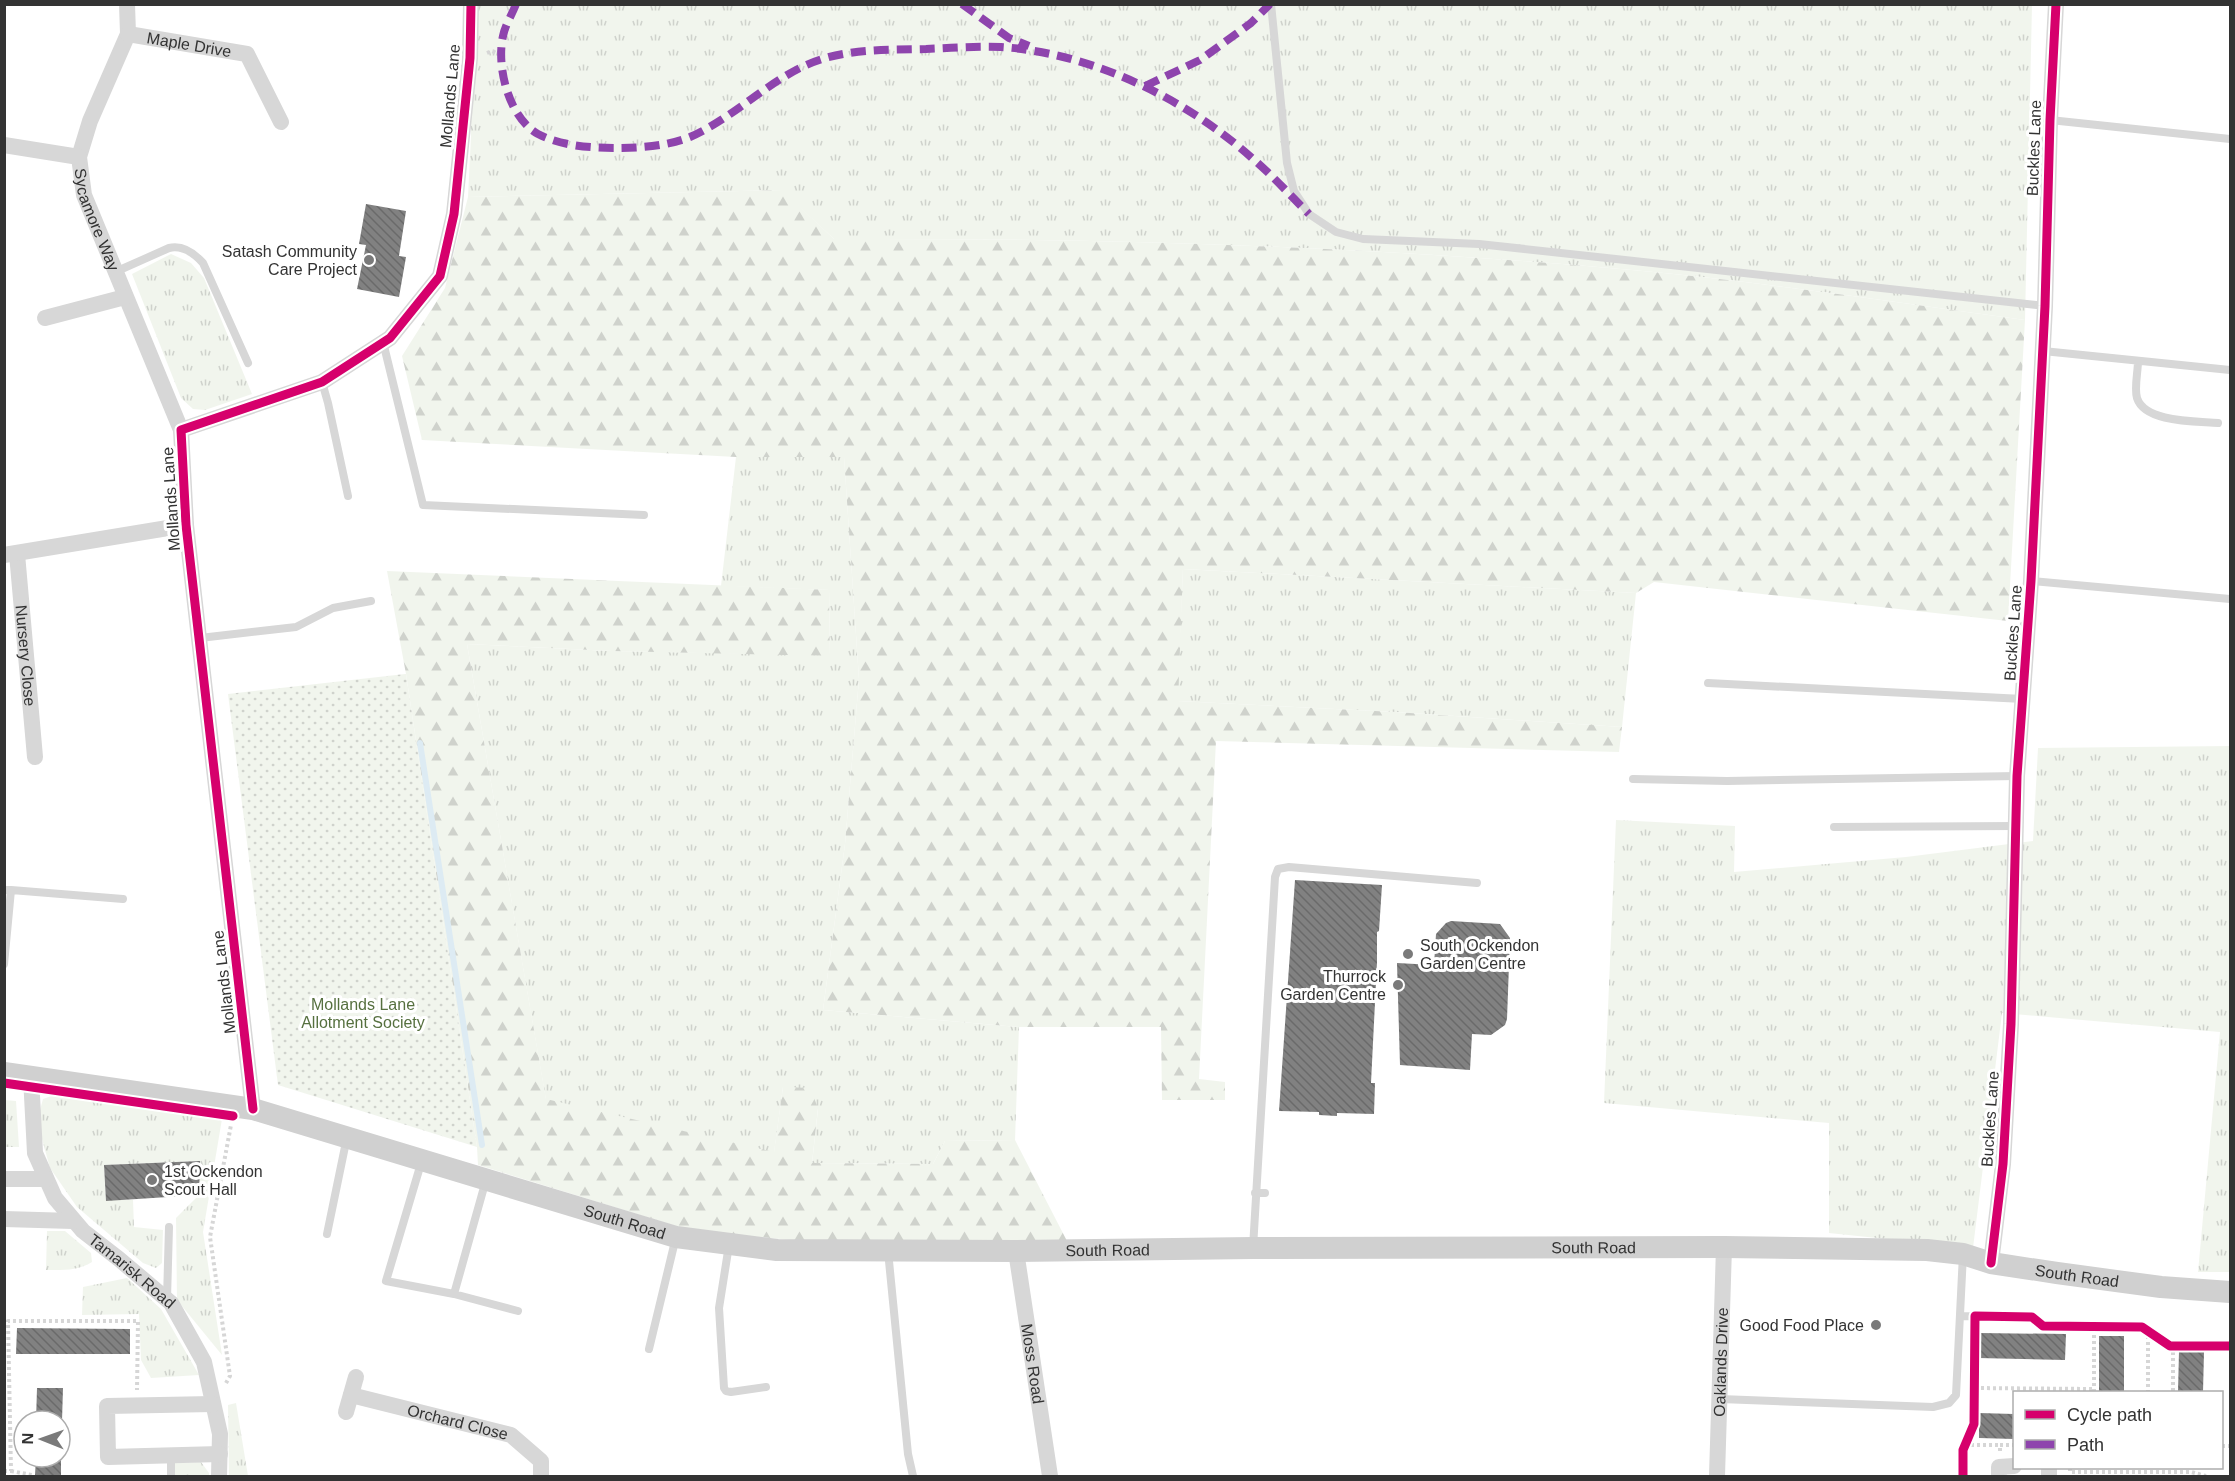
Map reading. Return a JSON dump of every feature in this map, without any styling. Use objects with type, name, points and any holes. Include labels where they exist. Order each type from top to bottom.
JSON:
[{"type":"main road","name":"South Road","points":[[4,1073],[244,1108],[676,1237],[777,1250],[1724,1247],[1927,1250],[1963,1254],[1991,1263],[2161,1287],[2230,1292]]},
{"type":"street","name":"Sycamore Way","points":[[127,4],[128,34],[90,121],[79,157],[84,195],[181,430]]},
{"type":"street","name":"Mollands Lane","points":[[244,1108],[200,638],[186,525],[181,430],[322,382],[390,338],[440,276],[454,214],[470,58],[471,4]]},
{"type":"street","name":"Buckles Lane","points":[[1991,1263],[2003,1164],[2012,1024],[2017,776],[2031,581],[2043,351],[2056,4]]},
{"type":"street","name":"Maple Drive","points":[[128,34],[247,54],[281,122]]},
{"type":"street","points":[[4,144],[79,157]]},
{"type":"street","points":[[45,318],[125,297]]},
{"type":"street","name":"Nursery Close","points":[[35,757],[11,554],[186,525]]},
{"type":"street","name":"Tamarisk Road","points":[[31,1077],[35,1153],[55,1198],[73,1221],[171,1303],[204,1362],[220,1434],[219,1476]]},
{"type":"street","points":[[4,1179],[46,1179]]},
{"type":"street","points":[[4,1219],[73,1221]]},
{"type":"street","name":"Oaklands Drive","points":[[1718,1476],[1724,1247]]},
{"type":"street","name":"Moss Road","points":[[1016,1251],[1050,1476]]},
{"type":"street","points":[[346,1413],[356,1377]]},
{"type":"street","name":"Orchard Close","points":[[351,1395],[511,1435],[541,1461],[541,1476]]},
{"type":"street","points":[[213,1404],[107,1406],[108,1456],[220,1454]]},
{"type":"street","points":[[2000,1476],[1999,1467],[2013,1466]]},
{"type":"lane","points":[[1271,4],[1287,163],[1294,191],[1309,214],[1336,232],[1363,239],[1479,244],[2045,306]]},
{"type":"lane","points":[[2050,120],[2230,139]]},
{"type":"lane","points":[[114,272],[169,248],[175,247],[192,253],[203,263],[248,363]]},
{"type":"lane","points":[[383,342],[423,505],[644,515]]},
{"type":"lane","points":[[2043,351],[2230,370]]},
{"type":"lane","points":[[2138,361],[2137,398],[2145,410],[2157,417],[2218,423]]},
{"type":"lane","points":[[322,382],[348,496]]},
{"type":"lane","points":[[2031,581],[2230,599]]},
{"type":"lane","points":[[200,638],[296,627],[333,608],[371,601]]},
{"type":"lane","points":[[1708,683],[2023,699]]},
{"type":"lane","points":[[1633,779],[1727,781],[2017,776]]},
{"type":"lane","points":[[1834,827],[2017,826]]},
{"type":"lane","points":[[1253,1248],[1255,1193],[1263,1139],[1275,877],[1278,869],[1289,867],[1477,883]]},
{"type":"lane","points":[[4,964],[8,890],[123,899]]},
{"type":"lane","points":[[327,1234],[347,1137]]},
{"type":"lane","points":[[422,1160],[386,1281],[454,1294],[518,1311]]},
{"type":"lane","points":[[454,1294],[487,1179]]},
{"type":"lane","points":[[1255,1193],[1265,1193]]},
{"type":"lane","points":[[166,1300],[169,1227]]},
{"type":"lane","points":[[649,1348],[676,1237]]},
{"type":"lane","points":[[729,1244],[719,1308],[724,1388],[731,1392],[766,1387]]},
{"type":"lane","points":[[888,1251],[908,1454],[913,1476]]},
{"type":"lane","points":[[1720,1399],[1933,1407],[1949,1403],[1956,1395],[1963,1254]]},
{"type":"lane","points":[[1960,1316],[2032,1317]]},
{"type":"lane","points":[[171,1455],[171,1476]]},
{"type":"path","points":[[213,1404],[230,1376],[210,1237],[244,1108]]},
{"type":"path","points":[[11,1471],[6,1342],[8,1321],[138,1321],[137,1406]]},
{"type":"path","points":[[1975,1388],[2094,1391],[2094,1326]]},
{"type":"path","points":[[2148,1391],[2152,1333],[2173,1346],[2185,1346]]},
{"type":"path","points":[[2173,1346],[2174,1391]]},
{"type":"path","points":[[1963,1459],[1965,1445],[1970,1434]]},
{"type":"path","points":[[1965,1445],[2000,1444]]},
{"type":"path","points":[[2070,1469],[2070,1472],[2191,1470],[2206,1476]]},
{"type":"path","points":[[4,1471],[32,1476]]},
{"type":"green space","points":[[471,5],[2032,5],[2025,320],[1730,280],[1433,255],[1134,242],[834,239],[781,190],[468,197],[471,136]]},
{"type":"green space","points":[[782,190],[834,239],[1134,242],[1433,255],[1730,280],[2025,320],[2008,621],[1654,582],[1636,593],[1183,569],[1178,701],[1622,727],[1619,752],[1216,741],[1199,1079],[1225,1082],[1225,1100],[1162,1100],[1161,1027],[1019,1027],[823,1010],[845,844],[859,679],[844,457],[736,457],[422,440],[402,356],[445,288],[468,197]]},
{"type":"green space","points":[[171,254],[191,263],[204,278],[252,394],[205,410],[193,409],[181,398],[132,274]]},
{"type":"green space","points":[[844,456],[859,679],[845,844],[823,1010],[1019,1027],[1015,1140],[945,1141],[933,1164],[812,1163],[818,1109],[783,1087],[774,1153],[546,1100],[467,644],[612,651],[830,655],[829,590],[721,586],[736,457]]},
{"type":"green space","points":[[1183,569],[1636,593],[1622,727],[1177,701]]},
{"type":"green space","points":[[387,571],[829,590],[830,656],[612,651],[467,644],[546,1099],[774,1152],[783,1087],[810,1088],[818,1108],[812,1163],[933,1164],[945,1141],[1015,1140],[1068,1243],[846,1245],[692,1231],[478,1165],[406,674]]},
{"type":"green space","name":"Mollands Lane Allotment Society","points":[[406,674],[477,1147],[278,1085],[228,694]]},
{"type":"green space","points":[[2230,746],[2230,1272],[2198,1272],[2220,1032],[2002,1013],[1973,1248],[1829,1233],[1829,1123],[1604,1103],[1616,820],[1735,826],[1734,872],[1906,857],[2033,841],[2038,748]]},
{"type":"green space","points":[[57,1094],[222,1119],[203,1232],[222,1355],[177,1300],[176,1218],[199,1195],[200,1161],[104,1165],[106,1200],[133,1200],[134,1227],[163,1230],[162,1263],[156,1268],[143,1263],[77,1207],[50,1168],[37,1121],[43,1099]]},
{"type":"green space","points":[[5,1100],[16,1101],[19,1147],[5,1147]]},
{"type":"green space","points":[[47,1231],[65,1231],[91,1253],[92,1262],[76,1268],[46,1270]]},
{"type":"green space","points":[[127,1278],[161,1309],[199,1375],[151,1378],[141,1360],[139,1314],[82,1315],[83,1287]]},
{"type":"green space","points":[[236,1403],[248,1476],[229,1476],[228,1405]]},
{"type":"green space","points":[[201,1462],[209,1476],[172,1476],[172,1463]]},
{"type":"building","points":[[366,204],[406,211],[399,256],[406,257],[399,297],[357,289],[366,245],[359,244]]},
{"type":"building","points":[[1295,880],[1382,885],[1379,931],[1377,932],[1371,1083],[1375,1083],[1374,1114],[1337,1113],[1337,1116],[1319,1115],[1319,1112],[1279,1111]]},
{"type":"building","points":[[1451,921],[1500,924],[1510,938],[1505,1025],[1491,1035],[1472,1034],[1470,1070],[1400,1065],[1397,963],[1434,965],[1436,934]]},
{"type":"building","name":"1st Ockendon Scout Hall","points":[[200,1161],[199,1195],[106,1201],[104,1165]]},
{"type":"building","points":[[17,1328],[130,1329],[130,1354],[16,1354]]},
{"type":"building","points":[[1979,1333],[2066,1334],[2065,1360],[1978,1358]]},
{"type":"building","points":[[2099,1336],[2124,1336],[2124,1391],[2099,1391]]},
{"type":"building","points":[[2179,1351],[2204,1352],[2203,1391],[2178,1391]]},
{"type":"building","points":[[37,1388],[63,1388],[62,1409],[36,1409]]},
{"type":"building","points":[[1979,1413],[2013,1414],[2013,1439],[1979,1438]]},
{"type":"building","points":[[35,1469],[61,1469],[61,1476],[35,1475]]},
{"type":"waterway","points":[[420,743],[482,1145]]},
{"type":"marked path","points":[[516,4],[504,32],[501,48],[501,62],[507,91],[519,116],[528,126],[538,134],[566,144],[586,147],[634,148],[672,143],[705,130],[789,74],[804,66],[834,56],[880,50],[1001,47],[1069,58],[1135,82],[1167,98],[1226,136],[1267,171],[1309,214]]},
{"type":"marked path","points":[[962,4],[1009,38],[1029,46]]},
{"type":"marked path","points":[[1145,86],[1200,60],[1251,23],[1270,4]]},
{"type":"cycle path","points":[[253,1109],[186,525],[181,430],[322,382],[390,338],[440,276],[454,214],[470,58],[471,4]]},
{"type":"cycle path","points":[[1991,1263],[2003,1164],[2011,1024],[2017,776],[2031,581],[2045,306],[2056,4]]},
{"type":"cycle path","points":[[4,1083],[233,1116]]},
{"type":"cycle path","points":[[1963,1476],[1963,1450],[1974,1424],[1975,1316],[2032,1317],[2043,1326],[2142,1327],[2170,1346],[2230,1346]]},
{"type":"place","name":"Satash Community Care Project","points":[[369,260]]},
{"type":"place","name":"South Ockendon Garden Centre","points":[[1408,954]]},
{"type":"place","name":"Thurrock Garden Centre","points":[[1398,985]]},
{"type":"place","name":"1st Ockendon Scout Hall","points":[[152,1180]]},
{"type":"place","name":"Good Food Place","points":[[1876,1325]]}]
